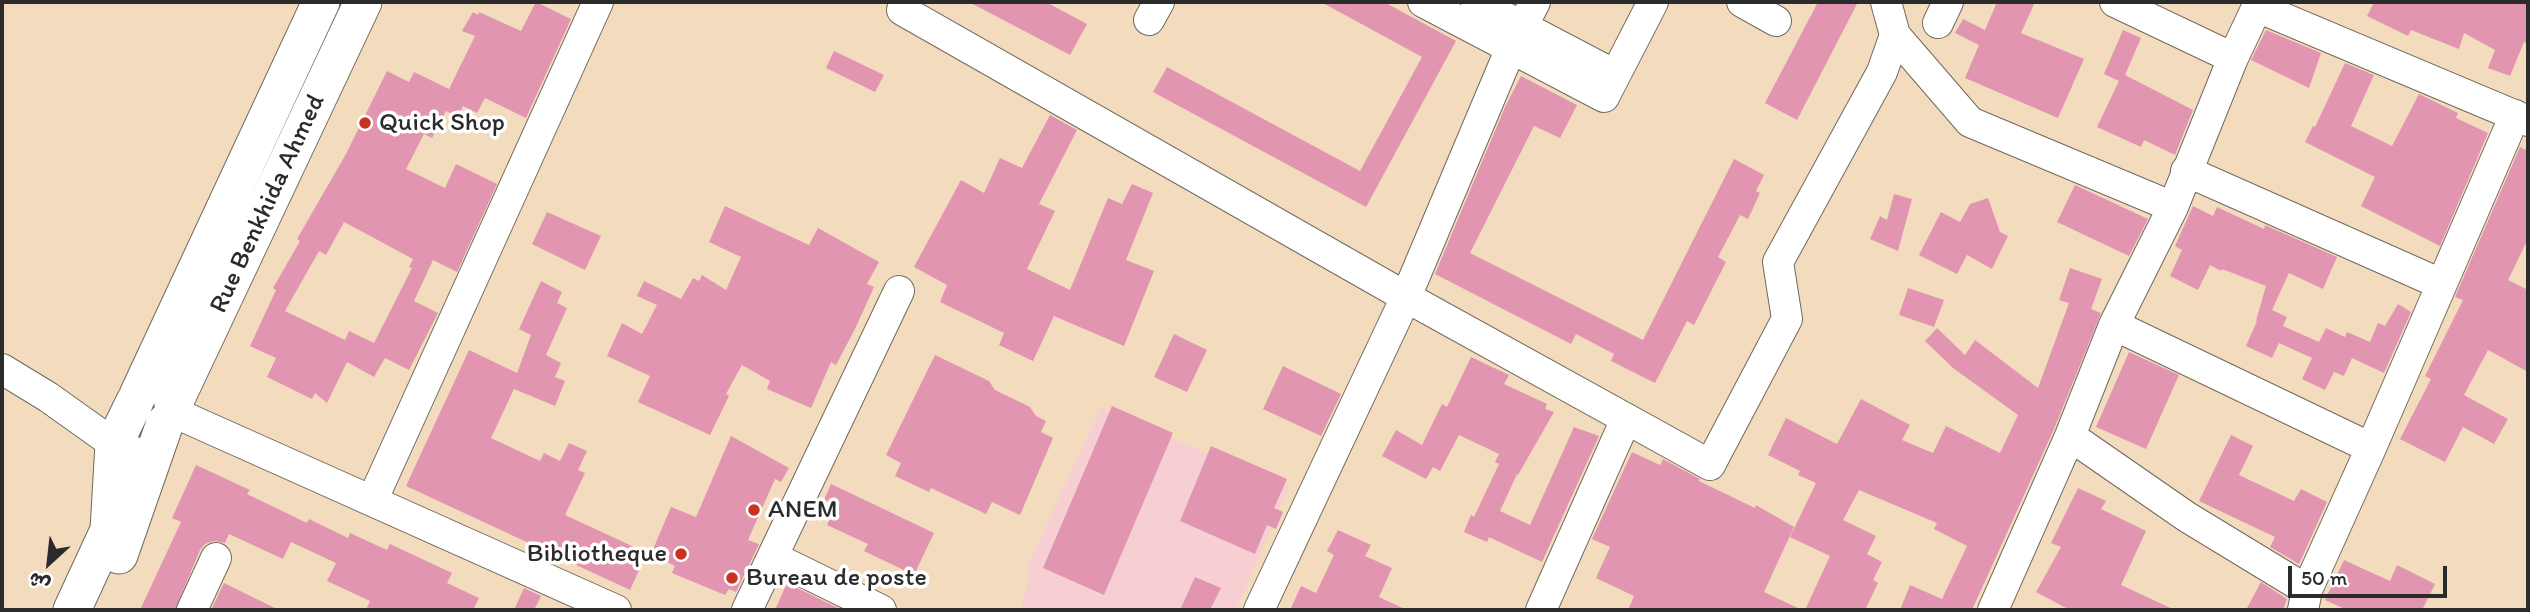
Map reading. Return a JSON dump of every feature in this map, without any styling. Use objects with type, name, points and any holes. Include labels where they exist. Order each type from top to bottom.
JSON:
[{"type":"main road","points":[[72,610],[109,530],[114,444],[321,2]]},
{"type":"main road","name":"Rue Benkhida Ahmed","points":[[95,610],[119,555],[170,413],[363,2]]},
{"type":"main road","points":[[136,398],[136,414],[139,420],[151,426],[170,413]]},
{"type":"street","points":[[372,501],[598,2]]},
{"type":"street","points":[[1423,2],[1523,25]]},
{"type":"street","points":[[1476,2],[1523,25],[1609,86],[1653,2]]},
{"type":"street","points":[[1742,2],[1776,21]]},
{"type":"street","points":[[1886,2],[1895,35],[1970,122],[2173,207]]},
{"type":"street","points":[[2115,2],[2233,58]]},
{"type":"street","points":[[1993,610],[2070,436],[2114,325],[2173,207],[2186,170],[2257,6],[2522,118],[2441,284],[2305,600],[2070,436]]},
{"type":"street","points":[[902,10],[1406,297],[1710,465],[1787,319],[1778,262],[1882,72],[1895,35]]},
{"type":"street","points":[[1259,610],[1406,297],[1523,25]]},
{"type":"street","points":[[2186,170],[2441,284]]},
{"type":"street","points":[[747,610],[899,291]]},
{"type":"street","points":[[2114,325],[2371,448]]},
{"type":"street","points":[[2,369],[48,397],[114,444],[153,459]]},
{"type":"street","points":[[170,413],[616,610]]},
{"type":"street","points":[[1541,610],[1626,419]]},
{"type":"street","points":[[773,557],[881,610]]},
{"type":"street","points":[[192,610],[216,558]]},
{"type":"shaded area","points":[[1101,407],[1277,485],[1289,485],[1236,610],[1021,610],[1028,582],[1027,567]]},
{"type":"building","points":[[536,2],[571,19],[526,118],[485,98],[477,113],[463,106],[458,117],[446,111],[432,138],[424,134],[406,169],[445,188],[456,164],[497,184],[457,272],[433,260],[414,301],[438,313],[409,370],[385,358],[374,377],[347,362],[327,403],[315,393],[312,399],[267,377],[276,358],[250,346],[276,290],[273,288],[300,241],[297,239],[346,154],[387,71],[409,82],[414,72],[449,89],[475,36],[462,31],[473,12],[478,15],[479,12],[521,31]],"holes":[[[344,222],[413,259],[409,267],[412,268],[374,343],[349,331],[345,340],[285,311],[319,251],[326,255]]]},
{"type":"building","points":[[969,2],[1046,2],[1087,24],[1070,55]]},
{"type":"building","points":[[1321,2],[1384,2],[1456,41],[1366,207],[1153,92],[1167,67],[1360,171],[1422,57]]},
{"type":"building","points":[[1818,2],[1858,2],[1797,120],[1765,103]]},
{"type":"building","points":[[1997,2],[2035,2],[2021,33],[2084,59],[2058,118],[1965,78],[1979,45],[1955,33],[1963,19],[1985,30]]},
{"type":"building","points":[[2374,2],[2528,2],[2528,44],[2524,42],[2510,76],[2488,68],[2495,50],[2464,33],[2459,49],[2411,30],[2408,36],[2367,16]]},
{"type":"building","points":[[2123,30],[2141,38],[2125,75],[2193,110],[2175,155],[2144,140],[2141,147],[2097,127],[2119,81],[2104,74]]},
{"type":"building","points":[[2266,30],[2321,53],[2309,88],[2251,60]]},
{"type":"building","points":[[834,51],[884,75],[875,92],[826,68]]},
{"type":"building","points":[[2345,63],[2374,75],[2351,126],[2392,146],[2419,94],[2458,113],[2456,118],[2488,133],[2440,246],[2361,206],[2375,177],[2305,142],[2313,126],[2315,127]]},
{"type":"building","points":[[1521,76],[1577,105],[1560,138],[1534,126],[1470,253],[1643,340],[1734,159],[1764,175],[1756,191],[1760,193],[1748,219],[1740,215],[1718,257],[1726,262],[1694,325],[1687,321],[1655,383],[1611,361],[1614,354],[1576,334],[1571,344],[1435,274],[1505,107]]},
{"type":"building","points":[[1050,115],[1077,130],[1039,204],[1055,211],[1027,269],[1070,290],[1108,198],[1122,204],[1132,184],[1153,193],[1126,260],[1154,271],[1124,346],[1054,316],[1033,361],[999,345],[1004,333],[940,302],[947,285],[914,267],[961,180],[984,193],[1000,158],[1022,168]]},
{"type":"building","points":[[2520,147],[2528,151],[2528,239],[2508,280],[2528,290],[2528,372],[2488,350],[2464,395],[2508,419],[2494,444],[2463,427],[2445,462],[2400,439],[2431,379],[2425,376],[2463,300],[2455,297]]},
{"type":"building","points":[[2075,185],[2148,219],[2129,256],[2057,222]]},
{"type":"building","points":[[1894,194],[1912,199],[1898,251],[1870,239],[1880,216],[1887,220]]},
{"type":"building","points":[[1988,198],[2000,232],[2008,236],[1992,269],[1967,255],[1957,274],[1919,255],[1941,212],[1960,222],[1970,204]]},
{"type":"building","points":[[725,206],[809,245],[818,228],[879,262],[867,284],[874,287],[855,329],[836,365],[831,362],[811,408],[767,389],[770,381],[742,365],[726,394],[729,396],[710,435],[638,402],[650,376],[607,356],[622,323],[642,334],[657,305],[637,296],[644,281],[681,299],[693,278],[699,281],[702,275],[726,290],[741,257],[709,242]]},
{"type":"building","points":[[2193,206],[2213,216],[2217,207],[2264,229],[2265,225],[2337,257],[2323,289],[2289,273],[2272,310],[2287,317],[2283,326],[2319,342],[2326,328],[2345,337],[2347,332],[2370,342],[2378,323],[2385,326],[2398,304],[2411,312],[2384,373],[2352,358],[2344,376],[2334,372],[2325,390],[2302,379],[2312,358],[2279,343],[2272,358],[2246,346],[2257,321],[2266,286],[2210,265],[2198,290],[2170,276],[2182,250],[2175,246]]},
{"type":"building","points":[[547,212],[601,236],[585,270],[532,244]]},
{"type":"building","points":[[2070,268],[2102,279],[2091,309],[2101,313],[2054,429],[1972,610],[1900,610],[1910,585],[1942,599],[1967,546],[1934,529],[1937,523],[1859,490],[1843,520],[1876,536],[1867,554],[1882,562],[1873,580],[1878,583],[1865,610],[1805,610],[1830,556],[1790,537],[1816,483],[1798,475],[1800,471],[1768,455],[1786,418],[1837,444],[1861,399],[1910,425],[1902,440],[1933,453],[1946,426],[2000,453],[2018,415],[1953,368],[1925,341],[1937,328],[1965,355],[1975,340],[2038,388],[2069,303],[2059,300]]},
{"type":"building","points":[[541,281],[562,292],[557,303],[567,308],[546,355],[561,363],[555,377],[565,381],[555,406],[514,389],[491,438],[540,461],[544,453],[560,461],[569,443],[587,451],[578,470],[585,473],[565,515],[647,553],[630,590],[406,486],[469,350],[517,373],[531,335],[519,329]]},
{"type":"building","points":[[1908,288],[1944,300],[1934,327],[1899,315]]},
{"type":"building","points":[[1174,334],[1207,350],[1187,392],[1154,377]]},
{"type":"building","points":[[2129,352],[2179,375],[2146,449],[2096,427]]},
{"type":"building","points":[[935,355],[989,381],[995,390],[1030,407],[1036,416],[1046,421],[1041,432],[1053,438],[1020,515],[992,502],[986,514],[931,488],[929,492],[895,476],[901,463],[886,455]]},
{"type":"building","points":[[1471,357],[1509,375],[1504,384],[1547,404],[1545,409],[1554,412],[1517,474],[1500,511],[1530,525],[1574,427],[1599,436],[1542,562],[1489,537],[1487,542],[1464,532],[1499,464],[1495,462],[1499,454],[1459,435],[1440,471],[1433,467],[1426,479],[1382,456],[1396,430],[1422,445],[1442,404],[1447,407]]},
{"type":"building","points":[[1283,366],[1341,394],[1321,436],[1263,409]]},
{"type":"building","points":[[1112,406],[1173,433],[1104,595],[1043,568]]},
{"type":"building","points":[[2231,435],[2253,446],[2239,475],[2294,501],[2301,489],[2327,502],[2299,564],[2270,547],[2275,537],[2199,501]]},
{"type":"building","points":[[731,436],[789,468],[781,482],[775,479],[748,540],[759,544],[736,592],[729,589],[725,595],[672,573],[675,566],[651,554],[671,507],[696,517]]},
{"type":"building","points":[[1211,446],[1287,479],[1274,508],[1283,512],[1276,529],[1267,525],[1255,554],[1180,521]]},
{"type":"building","points":[[1632,452],[1660,465],[1663,459],[1700,479],[1699,481],[1755,508],[1756,505],[1794,527],[1764,592],[1802,610],[1628,610],[1634,596],[1596,578],[1610,547],[1592,539]]},
{"type":"building","points":[[196,465],[250,490],[247,494],[307,523],[309,519],[348,538],[350,533],[387,550],[390,544],[452,573],[447,583],[479,598],[473,610],[366,610],[370,601],[327,581],[336,563],[291,542],[283,559],[229,534],[225,543],[214,541],[205,544],[200,550],[175,610],[140,610],[181,522],[172,518]]},
{"type":"building","points":[[831,484],[934,533],[914,575],[864,551],[868,544],[827,525],[836,505],[824,500]]},
{"type":"building","points":[[2078,488],[2106,501],[2101,509],[2146,531],[2121,585],[2175,610],[2070,610],[2036,592],[2061,547],[2051,543]]},
{"type":"building","points":[[1338,530],[1371,545],[1365,556],[1392,568],[1379,597],[1407,610],[1290,610],[1301,586],[1316,593],[1334,555],[1327,551]]},
{"type":"building","points":[[2344,560],[2390,581],[2397,565],[2435,584],[2422,610],[2347,610],[2325,600]]},
{"type":"building","points":[[1195,577],[1221,588],[1210,610],[1180,610]]},
{"type":"building","points":[[2261,582],[2287,599],[2283,610],[2246,610]]},
{"type":"building","points":[[224,583],[279,610],[211,610]]},
{"type":"building","points":[[787,583],[842,610],[775,610]]},
{"type":"building","points":[[524,588],[541,596],[534,610],[514,610]]},
{"type":"place","name":"Quick Shop","points":[[365,123]]},
{"type":"place","name":"ANEM","points":[[754,510]]},
{"type":"place","name":"Bibliotheque","points":[[681,554]]},
{"type":"place","name":"Bureau de poste","points":[[732,578]]}]
